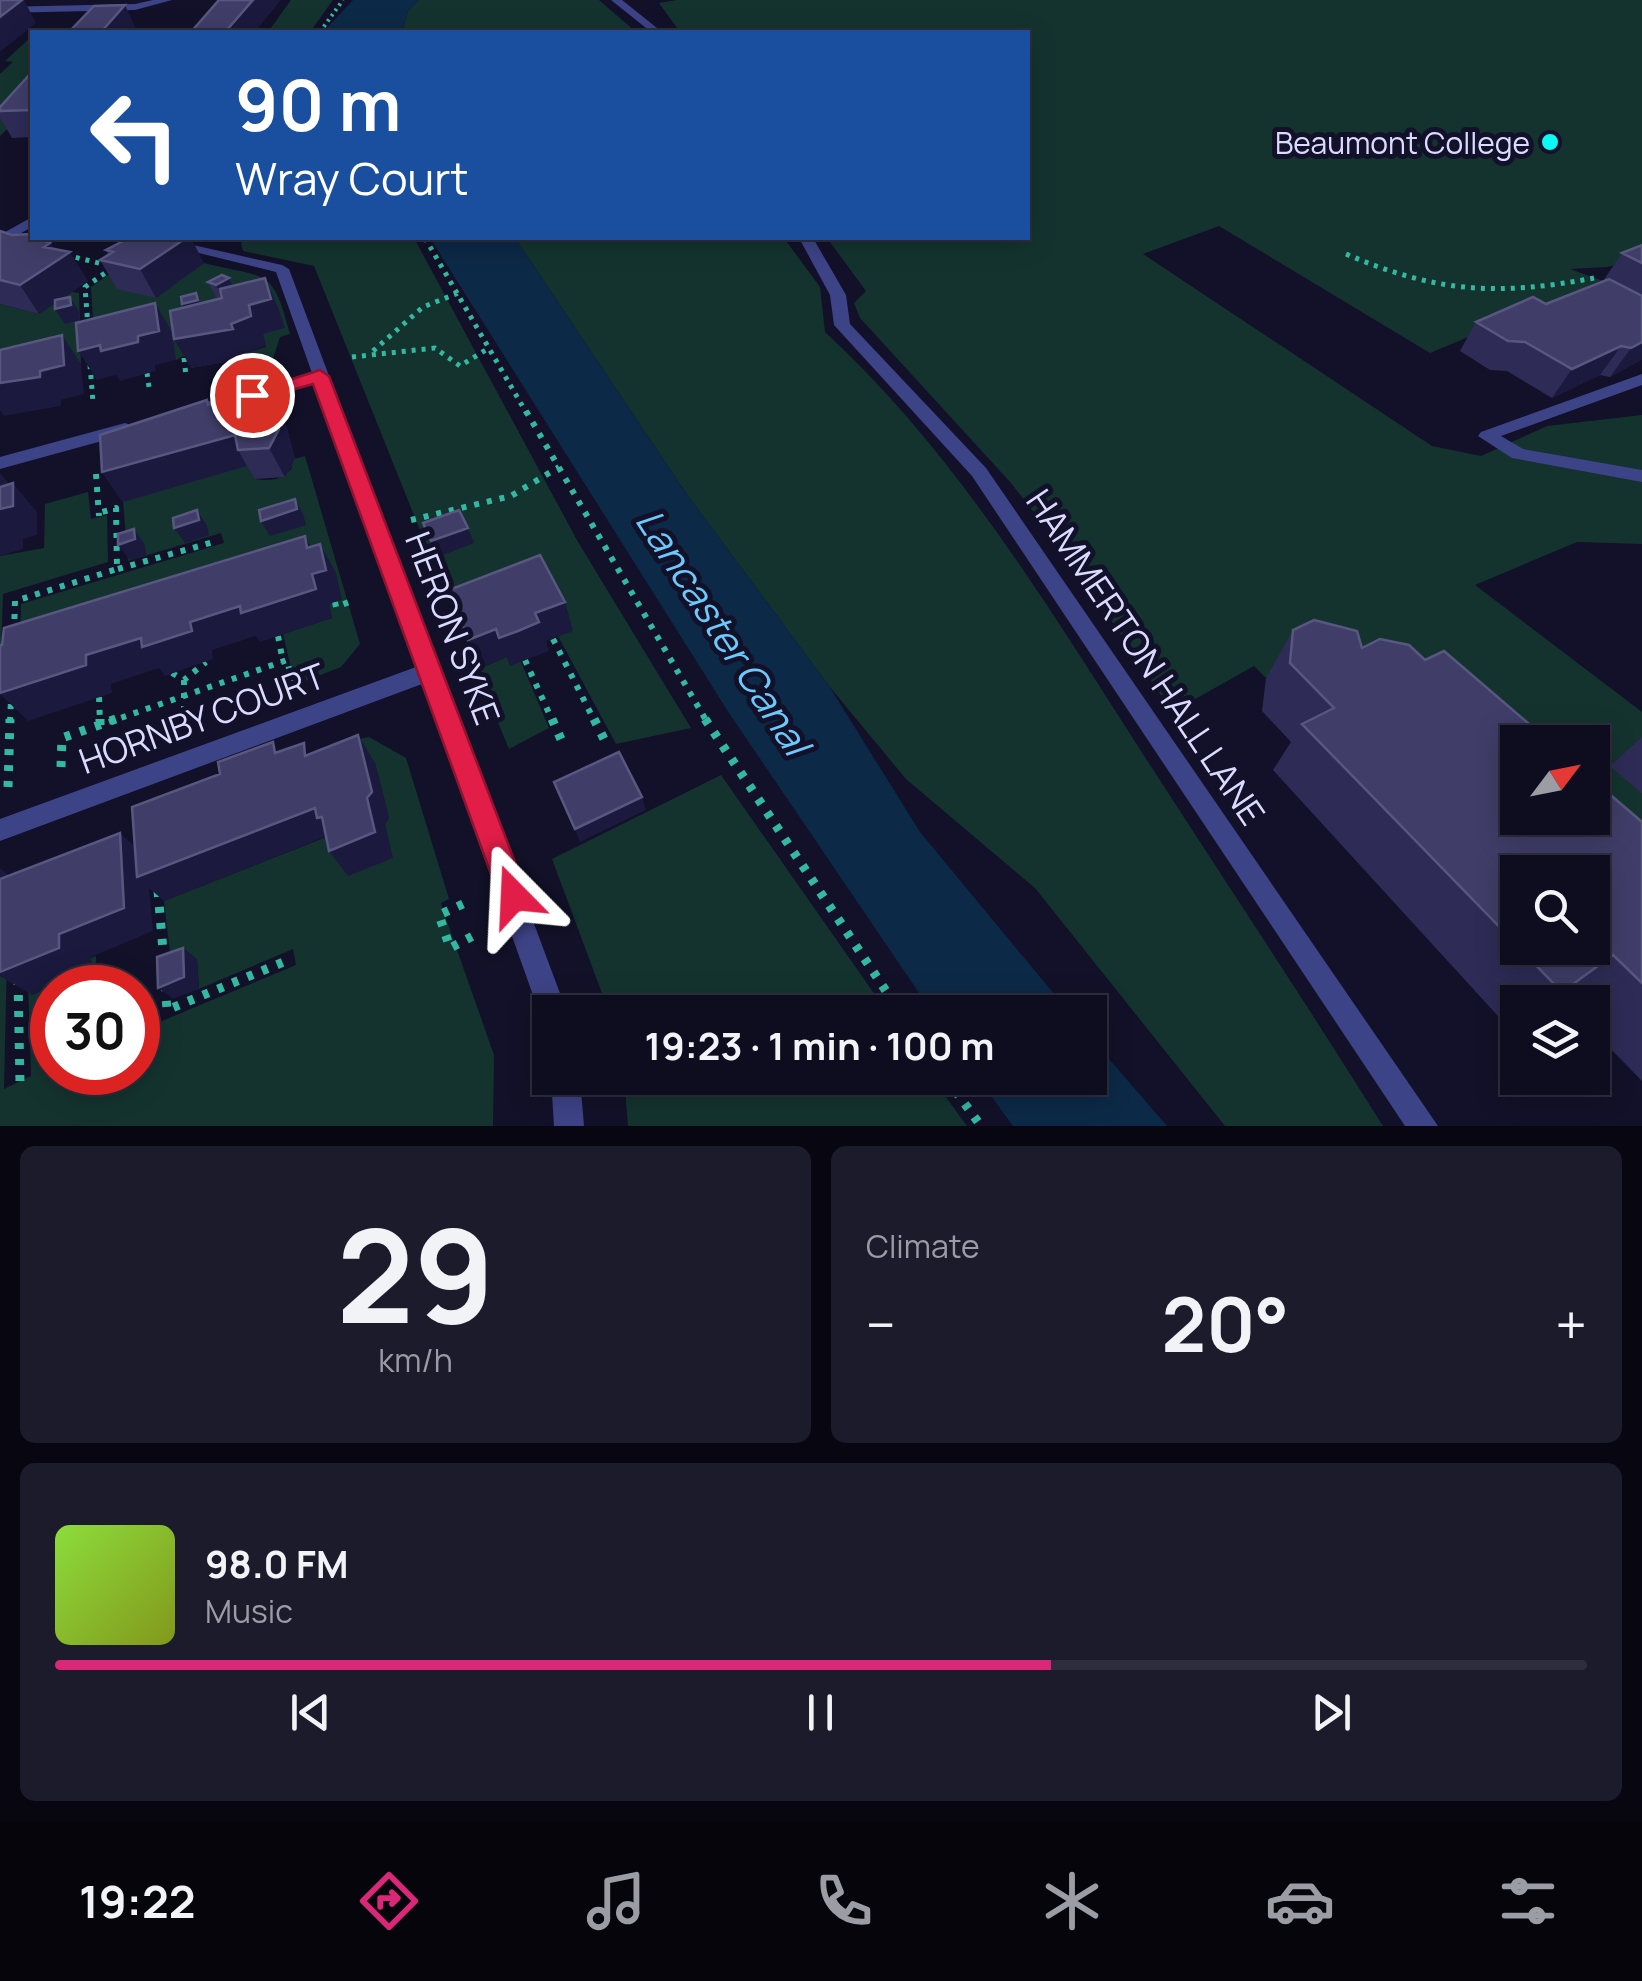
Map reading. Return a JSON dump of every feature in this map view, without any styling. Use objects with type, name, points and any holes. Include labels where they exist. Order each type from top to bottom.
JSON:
[{"type":"street","points":[[0,10],[134,7],[168,0]]},
{"type":"street","points":[[616,0],[654,30]]},
{"type":"street","points":[[1,240],[30,222]]},
{"type":"street","name":"HERON SYKE","points":[[154,240],[282,269],[547,995]]},
{"type":"street","name":"HAMMERTON HALL LANE","points":[[807,240],[838,295],[842,326],[979,472],[1423,1126]]},
{"type":"street","points":[[182,414],[320,376]]},
{"type":"street","points":[[1642,379],[1592,402],[1534,413],[1488,436],[1518,454],[1642,476]]},
{"type":"street","points":[[0,463],[145,424]]},
{"type":"street","name":"HORNBY COURT","points":[[0,830],[428,672]]},
{"type":"street","points":[[567,1095],[569,1126]]},
{"type":"path","points":[[321,30],[343,0]]},
{"type":"path","points":[[1,240],[114,266],[85,287],[89,344]]},
{"type":"path","points":[[426,240],[734,769],[888,995]]},
{"type":"path","points":[[1346,254],[1411,281],[1467,294],[1514,292],[1594,278]]},
{"type":"path","points":[[55,264],[68,256]]},
{"type":"path","points":[[79,269],[91,261]]},
{"type":"path","points":[[372,351],[423,307],[458,294]]},
{"type":"path","points":[[342,360],[372,351],[435,348],[460,366],[489,348]]},
{"type":"path","points":[[184,358],[186,377]]},
{"type":"path","points":[[90,362],[93,412]]},
{"type":"path","points":[[147,373],[148,387]]},
{"type":"path","points":[[96,466],[99,515],[116,508],[117,569]]},
{"type":"path","points":[[404,522],[511,496],[559,468]]},
{"type":"path","points":[[13,640],[15,601],[217,541]]},
{"type":"path","points":[[335,602],[336,607],[349,602]]},
{"type":"path","points":[[61,781],[62,738],[285,662],[278,636]]},
{"type":"path","points":[[553,639],[608,748]]},
{"type":"path","points":[[525,660],[564,746]]},
{"type":"path","points":[[186,736],[181,696],[184,680],[206,662]]},
{"type":"path","points":[[172,673],[184,680]]},
{"type":"path","points":[[7,802],[11,698]]},
{"type":"path","points":[[99,698],[100,725]]},
{"type":"path","points":[[10,717],[25,713]]},
{"type":"path","points":[[158,882],[167,1010],[286,961]]},
{"type":"path","points":[[464,904],[439,916],[450,948],[474,936]]},
{"type":"path","points":[[19,957],[20,1082]]},
{"type":"path","points":[[958,1095],[980,1126]]},
{"type":"green space","points":[[291,0],[333,0],[311,30],[269,30]]},
{"type":"green space","points":[[419,0],[599,0],[634,30],[403,30],[408,11]]},
{"type":"green space","points":[[1642,0],[1642,258],[1607,267],[1570,269],[1603,281],[1430,353],[1219,226],[1143,254],[1432,446],[1481,456],[1547,426],[1642,415],[1642,544],[1577,542],[1475,585],[1642,712],[1642,747],[1611,766],[1642,794],[1642,831],[1610,823],[1610,725],[1500,725],[1500,736],[1286,668],[1266,678],[1254,666],[1172,712],[1070,559],[1011,483],[860,318],[854,303],[866,291],[828,240],[1030,240],[1030,30],[679,30],[659,3]]},
{"type":"green space","points":[[30,38],[28,102],[0,136],[0,74],[13,62],[5,61]]},
{"type":"green space","points":[[415,240],[578,542],[691,728],[616,744],[558,636],[549,584],[456,620],[314,266],[243,251],[241,243]]},
{"type":"green space","points":[[516,240],[785,240],[820,287],[825,332],[913,424],[991,524],[1383,1126],[1225,1126],[1035,888],[906,779],[829,686],[686,493]]},
{"type":"green space","points":[[204,263],[255,275],[272,286],[290,334],[280,337],[270,368],[248,378],[243,359],[247,358],[246,353],[266,347],[263,334],[278,307],[176,360],[95,352],[91,287],[108,275],[129,280],[156,298]]},
{"type":"green space","points":[[72,292],[79,293],[81,364],[0,396],[0,304],[39,314]]},
{"type":"green space","points":[[305,456],[360,644],[341,667],[295,685],[283,634],[332,618],[329,604],[341,599],[20,660],[21,604],[224,543],[221,533],[128,561],[123,502],[251,464],[255,479],[275,479],[292,468],[290,460]]},
{"type":"green space","points":[[88,492],[91,519],[107,515],[108,562],[3,594],[0,683],[0,556],[44,548],[45,504]]},
{"type":"green space","points":[[507,657],[521,662],[549,728],[509,749],[476,670]]},
{"type":"green space","points":[[369,737],[406,758],[449,899],[441,903],[494,1055],[493,1126],[0,1126],[0,958],[7,955],[4,1089],[30,1076],[30,1095],[160,1095],[160,1022],[296,965],[293,949],[199,989],[197,960],[172,969],[164,901],[334,834],[392,858],[385,824],[389,818],[375,763],[355,740]]},
{"type":"green space","points":[[721,775],[875,995],[603,995],[552,859]]},
{"type":"green space","points":[[96,956],[96,965],[73,965]]},
{"type":"green space","points":[[30,982],[30,1045],[28,983]]},
{"type":"green space","points":[[625,1095],[944,1095],[967,1126],[628,1126]]},
{"type":"water","points":[[353,0],[419,0],[408,11],[403,30],[325,30]]},
{"type":"water","name":"Lancaster Canal","points":[[431,240],[516,240],[686,493],[829,686],[920,832],[1055,995],[920,995],[729,713]]},
{"type":"water","points":[[1107,1057],[1167,1126],[1013,1126],[990,1095],[1107,1095]]},
{"type":"building","points":[[0,0],[22,0],[0,17]]},
{"type":"building","points":[[219,0],[253,0],[227,30],[193,30]]},
{"type":"building","points":[[125,5],[103,30],[71,30],[94,6]]},
{"type":"building","points":[[30,74],[30,110],[0,111]]},
{"type":"building","points":[[0,231],[30,234],[30,240],[50,243],[44,247],[70,252],[20,285],[0,280]]},
{"type":"building","points":[[125,240],[183,240],[140,269],[100,260],[113,252],[106,250]]},
{"type":"building","points":[[1642,245],[1642,263],[1622,253]]},
{"type":"building","points":[[222,275],[229,278],[216,285],[208,282]]},
{"type":"building","points":[[265,278],[271,299],[249,305],[251,316],[231,324],[233,329],[174,339],[170,311],[222,298],[220,289]]},
{"type":"building","points":[[1609,279],[1642,296],[1642,342],[1631,348],[1621,346],[1572,369],[1525,342],[1508,341],[1476,322],[1533,297],[1546,304]]},
{"type":"building","points":[[196,293],[198,300],[182,304],[181,297]]},
{"type":"building","points":[[70,297],[71,305],[55,309],[55,300]]},
{"type":"building","points":[[155,303],[159,331],[138,336],[138,342],[101,351],[100,345],[78,351],[76,323]]},
{"type":"building","points":[[62,335],[64,365],[40,371],[40,377],[0,383],[0,350]]},
{"type":"building","points":[[271,395],[279,429],[269,448],[238,450],[235,435],[102,472],[100,435],[207,400],[208,405],[227,400],[229,407]]},
{"type":"building","points":[[13,483],[13,506],[0,509],[0,487]]},
{"type":"building","points":[[295,499],[297,509],[261,521],[259,510]]},
{"type":"building","points":[[197,510],[199,520],[174,528],[173,518]]},
{"type":"building","points":[[459,510],[468,528],[431,541],[423,523]]},
{"type":"building","points":[[134,529],[135,539],[118,545],[118,534]]},
{"type":"building","points":[[305,536],[307,548],[320,544],[326,570],[312,574],[316,589],[241,613],[240,606],[190,622],[192,631],[142,647],[141,638],[86,655],[86,665],[0,693],[4,628]]},
{"type":"building","points":[[540,555],[565,602],[535,613],[539,622],[518,631],[499,638],[496,629],[468,640],[449,590]]},
{"type":"building","points":[[1314,620],[1357,631],[1362,648],[1380,639],[1409,645],[1425,660],[1444,651],[1530,725],[1500,725],[1500,835],[1610,835],[1610,794],[1642,822],[1642,983],[1613,955],[1610,957],[1610,855],[1500,855],[1500,928],[1302,724],[1334,708],[1290,663],[1293,630]]},
{"type":"building","points":[[358,735],[372,792],[367,798],[375,832],[329,851],[322,817],[317,818],[315,808],[137,877],[132,807],[220,774],[218,762],[273,742],[275,753],[304,743],[305,756]]},
{"type":"building","points":[[619,752],[642,797],[575,829],[554,782]]},
{"type":"building","points":[[120,833],[124,908],[59,934],[59,948],[0,972],[0,879]]},
{"type":"building","points":[[183,948],[184,977],[160,987],[157,957]]},
{"type":"building","points":[[1536,965],[1599,965],[1572,985],[1555,985]]},
{"type":"place","name":"Beaumont College","points":[[1550,142]]},
{"type":"route","points":[[252,395],[320,376],[514,896]]}]
